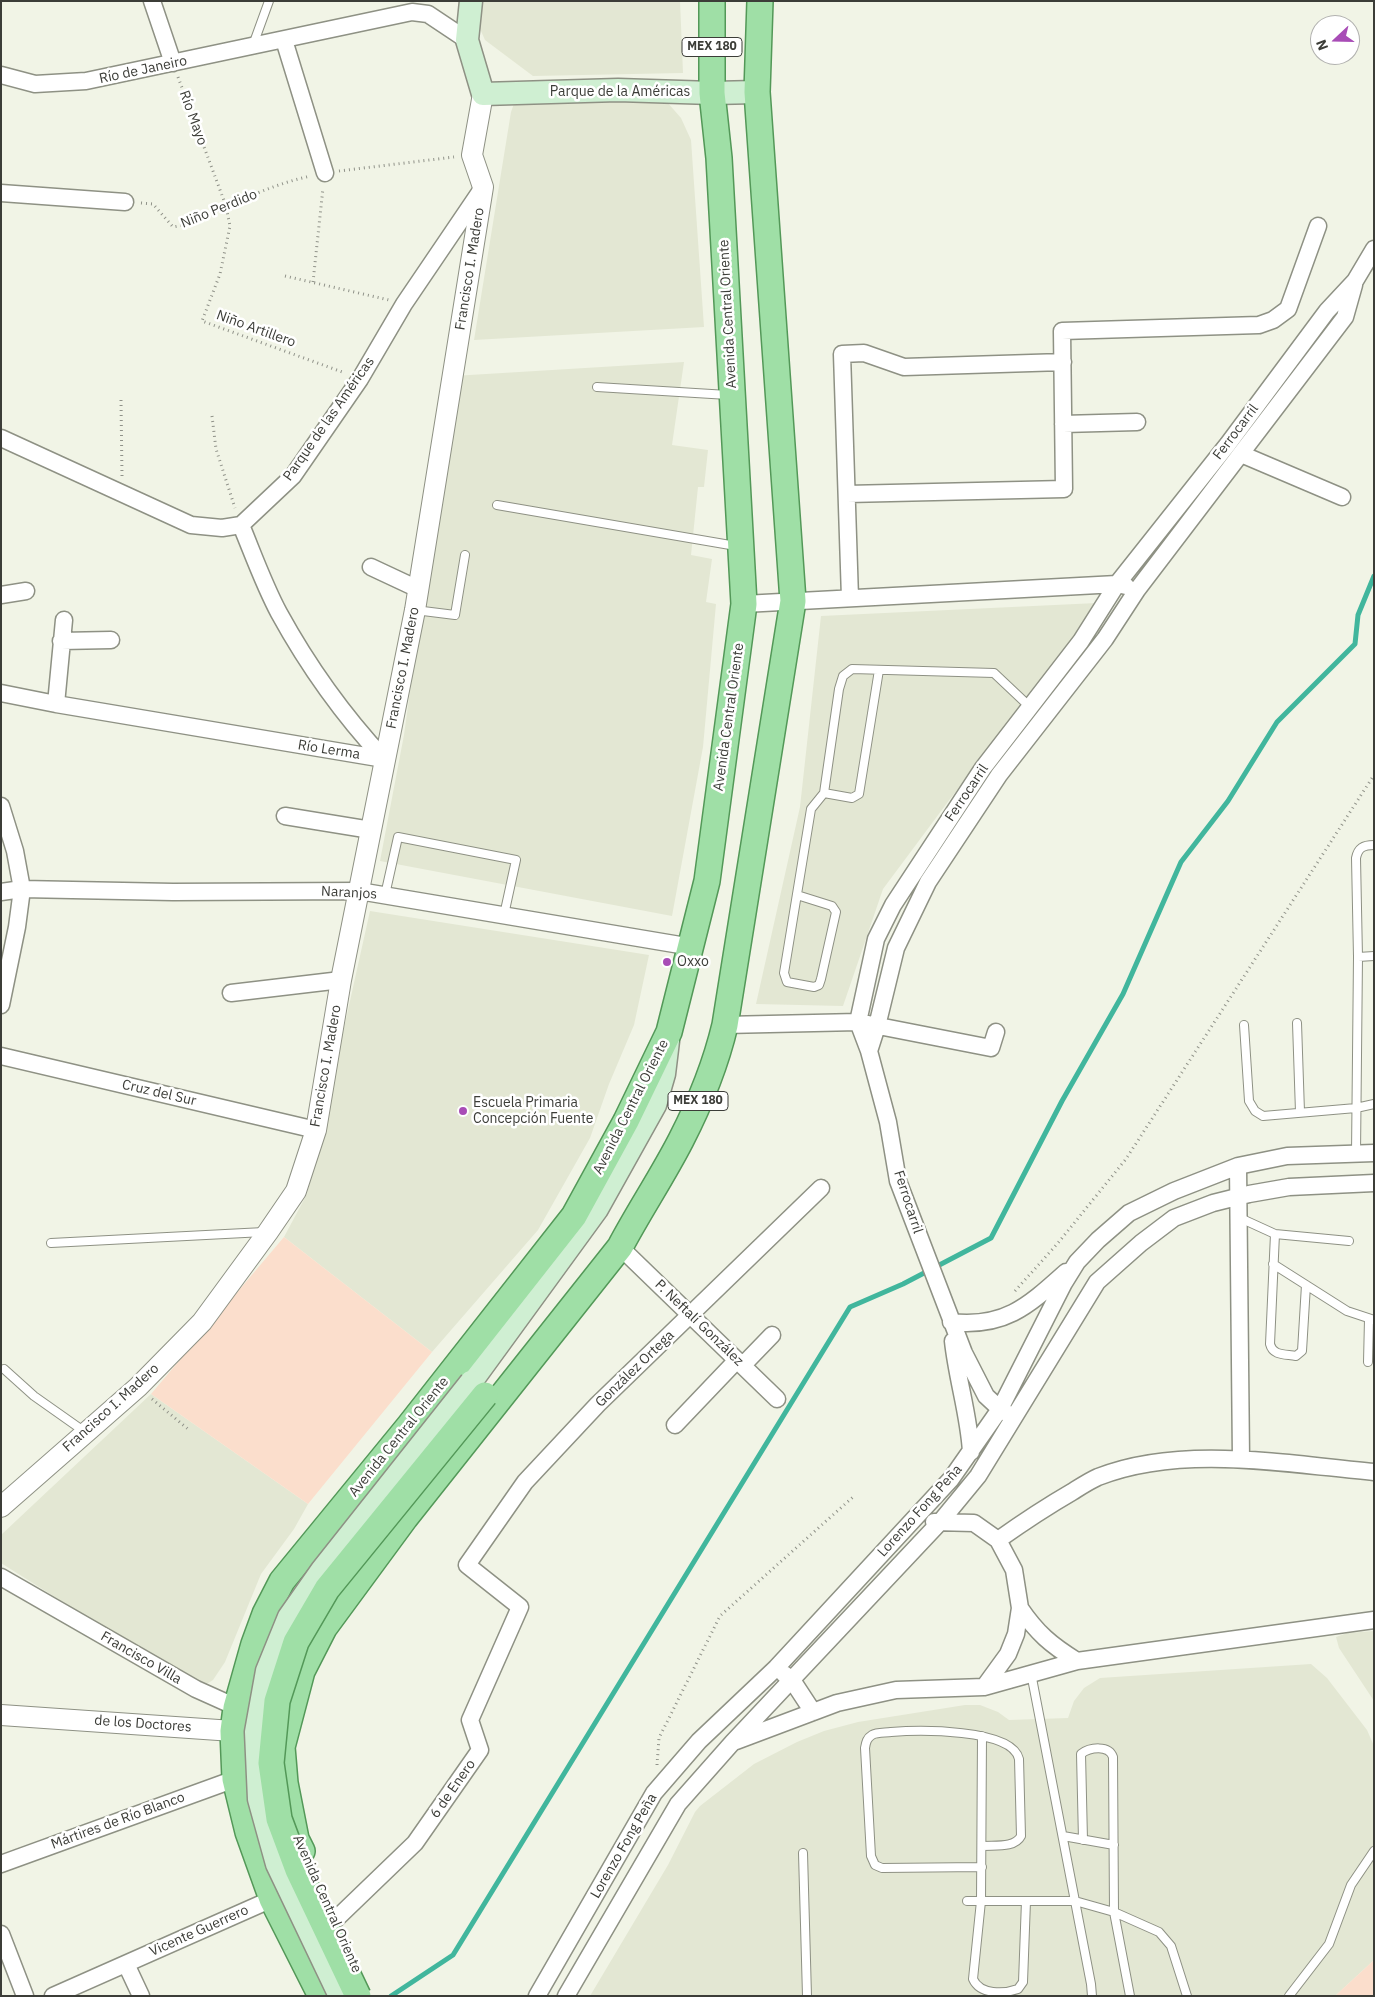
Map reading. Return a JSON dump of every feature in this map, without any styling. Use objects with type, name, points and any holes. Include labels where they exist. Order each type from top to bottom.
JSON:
[{"type":"main road","points":[[471,1],[466,40],[483,94]]},
{"type":"main road","name":"MEX 180","points":[[712,1],[712,93]]},
{"type":"main road","name":"MEX 180","points":[[757,92],[760,1]]},
{"type":"main road","name":"Parque de la Américas","points":[[483,94],[618,90],[712,93],[757,92]]},
{"type":"main road","name":"Avenida Central Oriente","points":[[362,1990],[334,1921],[296,1839],[284,1783],[284,1737],[302,1670],[324,1628],[405,1518],[620,1247],[681,1140],[718,1053],[725,1025],[793,601],[757,92]]},
{"type":"main road","name":"Avenida Central Oriente","points":[[321,1996],[272,1899],[248,1832],[236,1779],[235,1719],[254,1644],[265,1614],[282,1581],[409,1426],[574,1216],[626,1121],[669,1032],[692,947],[707,880],[744,604],[719,158],[712,93]]},
{"type":"main road","points":[[362,1990],[298,1870],[279,1819],[271,1763],[277,1701],[296,1642],[327,1589],[478,1388],[597,1209],[655,1104],[664,1074],[669,1032]]},
{"type":"main road","points":[[340,1996],[277,1864],[259,1799],[256,1732],[268,1671],[289,1617],[322,1570],[478,1388],[639,1211]]},
{"type":"street","points":[[152,1],[173,63]]},
{"type":"street","name":"Río de Janeiro","points":[[1,75],[35,84],[86,82],[412,12],[428,14],[466,40]]},
{"type":"street","points":[[284,40],[325,173]]},
{"type":"street","name":"Francisco I. Madero","points":[[1,1507],[138,1387],[202,1322],[296,1191],[316,1130],[341,980],[415,610],[483,187],[472,155],[483,94]]},
{"type":"street","name":"Parque de las Américas","points":[[241,525],[293,476],[360,379],[404,304],[483,187]]},
{"type":"street","points":[[1,194],[125,202]]},
{"type":"street","points":[[847,494],[1064,488],[1062,331],[1259,325],[1273,320],[1288,309],[1318,226]]},
{"type":"street","name":"Ferrocarril","points":[[869,1050],[877,1026],[896,948],[928,882],[999,775],[1105,639],[1137,590],[1345,317],[1356,281],[1374,249]]},
{"type":"street","name":"Ferrocarril","points":[[1007,1413],[986,1396],[964,1353],[898,1180],[888,1122],[869,1050],[858,1022],[876,939],[893,905],[983,768],[1081,641],[1118,584],[1228,444],[1327,311],[1356,281]]},
{"type":"street","points":[[850,598],[842,354],[864,353],[904,367],[1063,362]]},
{"type":"street","points":[[1063,424],[1137,422]]},
{"type":"street","points":[[1,438],[191,525],[222,528],[241,525]]},
{"type":"street","points":[[1241,454],[1342,496]]},
{"type":"street","name":"Río Lerma","points":[[241,525],[279,612],[330,693],[358,731],[384,759]]},
{"type":"street","points":[[371,567],[418,589]]},
{"type":"street","points":[[744,604],[1118,584],[1137,590]]},
{"type":"street","points":[[2,590],[26,591]]},
{"type":"street","points":[[56,704],[64,620]]},
{"type":"street","points":[[61,641],[111,640]]},
{"type":"street","name":"Río Lerma","points":[[1,693],[56,704],[384,759]]},
{"type":"street","points":[[1,806],[15,851],[22,889],[17,927],[1,1005]]},
{"type":"street","points":[[284,816],[371,830]]},
{"type":"street","name":"Naranjos","points":[[1,892],[22,889],[173,892],[359,891],[692,947]]},
{"type":"street","points":[[231,993],[341,980]]},
{"type":"street","points":[[725,1025],[858,1022],[991,1048],[996,1032]]},
{"type":"street","name":"Cruz del Sur","points":[[1,1056],[316,1130]]},
{"type":"street","name":"Lorenzo Fong Peña","points":[[566,1996],[678,1804],[732,1743],[941,1521],[978,1476],[1064,1283],[1077,1262],[1098,1240],[1130,1213],[1174,1191],[1238,1166],[1287,1156],[1374,1153]]},
{"type":"street","points":[[1238,1166],[1240,1196],[1241,1459]]},
{"type":"street","name":"Lorenzo Fong Peña","points":[[537,1996],[654,1792],[699,1741],[776,1668],[951,1479],[971,1452],[1007,1413],[1097,1282],[1141,1243],[1174,1218],[1213,1203],[1289,1187],[1374,1183]]},
{"type":"street","name":"González Ortega","points":[[468,1565],[526,1482],[598,1404],[821,1188]]},
{"type":"street","name":"P. Neftalí González","points":[[620,1247],[777,1399]]},
{"type":"street","points":[[951,1322],[969,1324],[989,1323],[1007,1316],[1029,1304],[1077,1262]]},
{"type":"street","name":"Ferrocarril","points":[[951,1322],[956,1368],[970,1430],[971,1452]]},
{"type":"street","points":[[675,1425],[772,1335]]},
{"type":"street","points":[[998,1540],[1034,1514],[1097,1478],[1129,1467],[1166,1460],[1241,1459],[1374,1472]]},
{"type":"street","points":[[908,1526],[941,1521],[974,1523],[998,1540],[1014,1570],[1020,1608],[1016,1634],[1008,1654],[984,1687]]},
{"type":"street","name":"6 de Enero","points":[[334,1921],[415,1843],[480,1750],[470,1720],[520,1607],[468,1565]]},
{"type":"street","name":"Francisco Villa","points":[[1,1578],[196,1689],[235,1719]]},
{"type":"street","points":[[1020,1608],[1035,1629],[1047,1641],[1077,1661]]},
{"type":"street","points":[[732,1743],[837,1704],[896,1690],[984,1687],[1077,1661],[1374,1620]]},
{"type":"street","points":[[776,1668],[792,1680],[813,1712]]},
{"type":"street","name":"de los Doctores","points":[[1,1715],[235,1719],[284,1737]]},
{"type":"street","name":"Mártires de Río Blanco","points":[[1,1864],[236,1779]]},
{"type":"street","points":[[654,1792],[678,1804]]},
{"type":"street","name":"Vicente Guerrero","points":[[54,1996],[272,1899]]},
{"type":"street","points":[[1,1934],[25,1996]]},
{"type":"street","points":[[126,1964],[142,1996]]},
{"type":"lane","points":[[252,47],[269,1]]},
{"type":"lane","points":[[597,387],[732,395]]},
{"type":"lane","points":[[497,505],[741,546]]},
{"type":"lane","points":[[415,610],[455,616],[465,554]]},
{"type":"lane","points":[[797,895],[832,906],[836,912],[821,979],[819,985],[814,987],[787,982],[784,978],[797,895],[811,809],[824,793],[839,689],[844,676],[852,669],[994,673],[1030,707]]},
{"type":"lane","points":[[824,793],[852,798],[859,794],[879,670]]},
{"type":"lane","points":[[384,895],[398,837],[516,860],[504,915]]},
{"type":"lane","points":[[1356,1154],[1358,957],[1356,858],[1358,851],[1364,845],[1374,845]]},
{"type":"lane","points":[[1358,957],[1374,956]]},
{"type":"lane","points":[[1297,1023],[1300,1112]]},
{"type":"lane","points":[[1244,1025],[1250,1101],[1255,1111],[1263,1116],[1356,1108],[1374,1104]]},
{"type":"lane","points":[[1240,1218],[1275,1234],[1349,1241]]},
{"type":"lane","points":[[51,1243],[268,1232]]},
{"type":"lane","points":[[1275,1234],[1272,1264],[1270,1344],[1275,1353],[1296,1356],[1302,1351],[1306,1285]]},
{"type":"lane","points":[[1272,1264],[1347,1311],[1371,1319],[1368,1362]]},
{"type":"lane","points":[[4,1369],[34,1396],[85,1432]]},
{"type":"lane","points":[[1031,1673],[1092,1996]]},
{"type":"lane","points":[[982,1846],[1012,1844],[1018,1841],[1021,1836],[1018,1753],[1013,1748],[982,1736],[943,1731],[903,1731],[873,1734],[867,1740],[865,1748],[871,1856],[875,1864],[882,1868],[982,1867]]},
{"type":"lane","points":[[982,1736],[981,1901],[973,1979],[976,1986],[982,1990],[1010,1992],[1018,1990],[1023,1982],[1026,1901]]},
{"type":"lane","points":[[1083,1840],[1080,1754],[1086,1750],[1106,1749],[1111,1752],[1113,1757],[1114,1912],[1130,1996]]},
{"type":"lane","points":[[1063,1836],[1114,1845]]},
{"type":"lane","points":[[1289,1996],[1329,1944],[1350,1884],[1374,1851]]},
{"type":"lane","points":[[803,1852],[807,1996]]},
{"type":"lane","points":[[967,1901],[1075,1901],[1114,1912],[1159,1932],[1172,1946],[1187,1996]]},
{"type":"path","name":"Río Mayo","points":[[173,63],[226,206]]},
{"type":"path","name":"Niño Perdido","points":[[125,202],[153,204],[173,228],[187,225],[226,206],[291,180],[325,173],[472,155]]},
{"type":"path","points":[[313,282],[325,173]]},
{"type":"path","name":"Niño Artillero","points":[[226,206],[230,226],[220,274],[202,321],[360,379]]},
{"type":"path","points":[[285,276],[404,304]]},
{"type":"path","points":[[120,400],[123,494]]},
{"type":"path","points":[[212,416],[216,449],[241,525]]},
{"type":"path","points":[[1012,1294],[1058,1243],[1126,1159],[1374,775]]},
{"type":"path","points":[[138,1387],[188,1429]]},
{"type":"path","points":[[654,1792],[660,1738],[720,1616],[853,1497]]},
{"type":"shaded area","points":[[480,1],[680,1],[683,73],[533,76],[485,40],[477,22]]},
{"type":"shaded area","points":[[530,95],[667,102],[681,118],[691,140],[704,327],[474,340],[511,112],[515,101]]},
{"type":"shaded area","points":[[684,362],[672,445],[708,450],[704,487],[698,487],[691,555],[712,559],[706,602],[716,604],[703,747],[672,916],[380,861],[404,735],[453,376]]},
{"type":"shaded area","points":[[1097,603],[1068,652],[950,799],[883,889],[843,1006],[756,1004],[800,807],[821,616]]},
{"type":"shaded area","name":"Escuela Primaria Concepción Fuente","points":[[370,911],[649,955],[634,1025],[609,1084],[590,1138],[538,1230],[432,1352],[284,1237],[307,1194]]},
{"type":"shaded area","points":[[284,1237],[432,1352],[308,1504],[151,1394]]},
{"type":"shaded area","points":[[151,1394],[308,1504],[294,1529],[261,1574],[225,1662],[213,1680],[205,1685],[193,1684],[1,1563],[1,1535]]},
{"type":"shaded area","points":[[1374,1631],[1374,1701],[1339,1648],[1336,1637],[1347,1633]]},
{"type":"shaded area","points":[[1311,1664],[1327,1678],[1367,1730],[1374,1746],[1374,1960],[1335,1996],[590,1996],[668,1865],[695,1812],[754,1764],[797,1742],[824,1731],[858,1722],[965,1705],[980,1705],[998,1712],[1009,1720],[1068,1718],[1074,1701],[1084,1688],[1100,1678]]},
{"type":"shaded area","points":[[1374,1960],[1374,1996],[1335,1996]]},
{"type":"waterway","points":[[391,1996],[453,1955],[850,1307],[903,1284],[991,1238],[1062,1101],[1123,994],[1181,862],[1228,801],[1277,722],[1355,644],[1358,615],[1374,576]]},
{"type":"place","name":"Oxxo","points":[[667,962]]},
{"type":"place","name":"Escuela Primaria Concepción Fuente","points":[[463,1111]]}]
